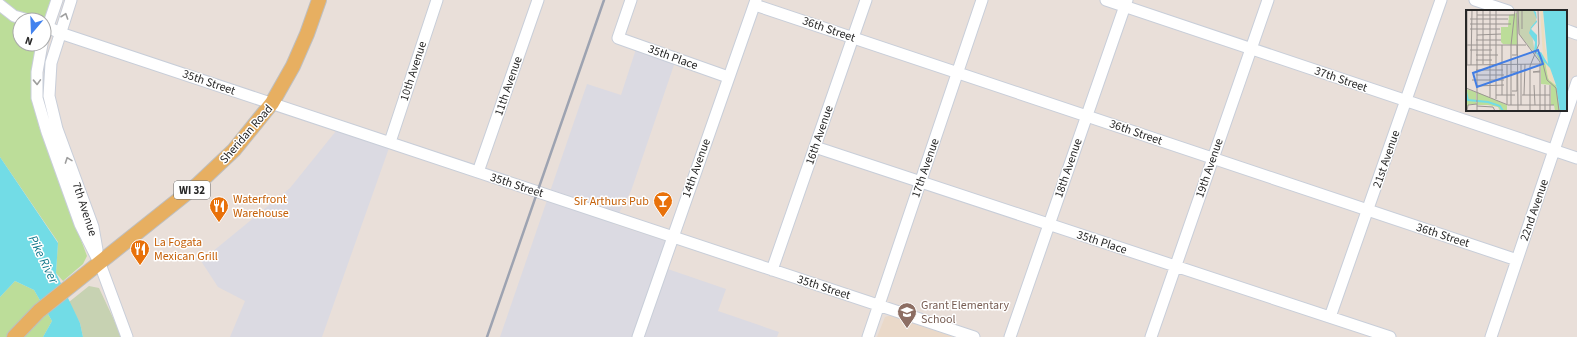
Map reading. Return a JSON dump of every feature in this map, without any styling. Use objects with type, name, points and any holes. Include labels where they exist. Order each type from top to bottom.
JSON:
[{"type":"main road","name":"Sheridan Road","points":[[100,264],[197,185],[234,150],[272,104],[293,66],[307,34],[319,0]]},
{"type":"main road","name":"WI 32","points":[[14,337],[39,311],[100,264]]},
{"type":"street","points":[[52,12],[57,0]]},
{"type":"street","name":"7th Avenue","points":[[71,0],[51,63],[49,96],[57,129],[93,227],[100,264]]},
{"type":"street","name":"10th Avenue","points":[[390,142],[437,0]]},
{"type":"street","name":"11th Avenue","points":[[478,172],[538,0]]},
{"type":"street","name":"35th Place","points":[[631,0],[618,38],[728,77]]},
{"type":"street","name":"16th Avenue","points":[[772,270],[866,0]]},
{"type":"street","name":"17th Avenue","points":[[868,337],[982,0]]},
{"type":"street","name":"37th Street","points":[[1106,0],[1126,3],[1251,49],[1577,158]]},
{"type":"street","name":"19th Avenue","points":[[1151,337],[1268,0]]},
{"type":"street","name":"21st Avenue","points":[[1330,317],[1441,0]]},
{"type":"street","points":[[1475,0],[1505,10]]},
{"type":"street","name":"36th Street","points":[[756,2],[853,38],[1517,260]]},
{"type":"street","name":"14th Avenue","points":[[638,337],[728,77],[756,2]]},
{"type":"street","name":"18th Avenue","points":[[1010,337],[1126,3]]},
{"type":"street","points":[[0,5],[12,14]]},
{"type":"street","points":[[1567,30],[1577,34]]},
{"type":"street","name":"35th Street","points":[[52,31],[60,32],[974,337]]},
{"type":"street","name":"7th Avenue","points":[[41,52],[37,72],[39,104],[47,132],[80,224],[100,264]]},
{"type":"street","name":"22nd Avenue","points":[[1491,337],[1577,82]]},
{"type":"street","name":"35th Place","points":[[815,147],[1390,337]]},
{"type":"street","points":[[100,264],[127,337]]},
{"type":"shaded area","points":[[636,49],[675,62],[631,191],[613,224],[665,241],[659,266],[726,289],[718,311],[779,332],[777,337],[500,337],[587,84],[621,95]]},
{"type":"shaded area","points":[[336,131],[389,148],[322,337],[230,337],[245,301],[218,287],[201,261],[290,188]]},
{"type":"shaded area","name":"Grant Elementary School","points":[[893,316],[957,337],[877,337],[885,317]]},
{"type":"green space","points":[[0,0],[52,0],[48,12],[12,12],[12,52],[36,52],[32,84],[39,127],[87,256],[83,264],[63,281],[56,273],[58,242],[0,157]]},
{"type":"green space","points":[[15,281],[34,290],[52,321],[43,337],[0,337],[0,297]]},
{"type":"green space","points":[[89,286],[99,288],[122,337],[83,337],[80,323],[69,302]]},
{"type":"water","name":"Pike River","points":[[0,157],[58,243],[56,273],[80,323],[83,337],[43,337],[52,321],[34,290],[15,281],[0,297]]},
{"type":"railway","points":[[487,337],[604,0]]},
{"type":"place","name":"Sir Arthurs Pub","points":[[663,218]]},
{"type":"place","name":"Waterfront Warehouse","points":[[219,223]]},
{"type":"place","name":"La Fogata Mexican Grill","points":[[140,266]]},
{"type":"place","name":"Grant Elementary School","points":[[907,329]]}]
